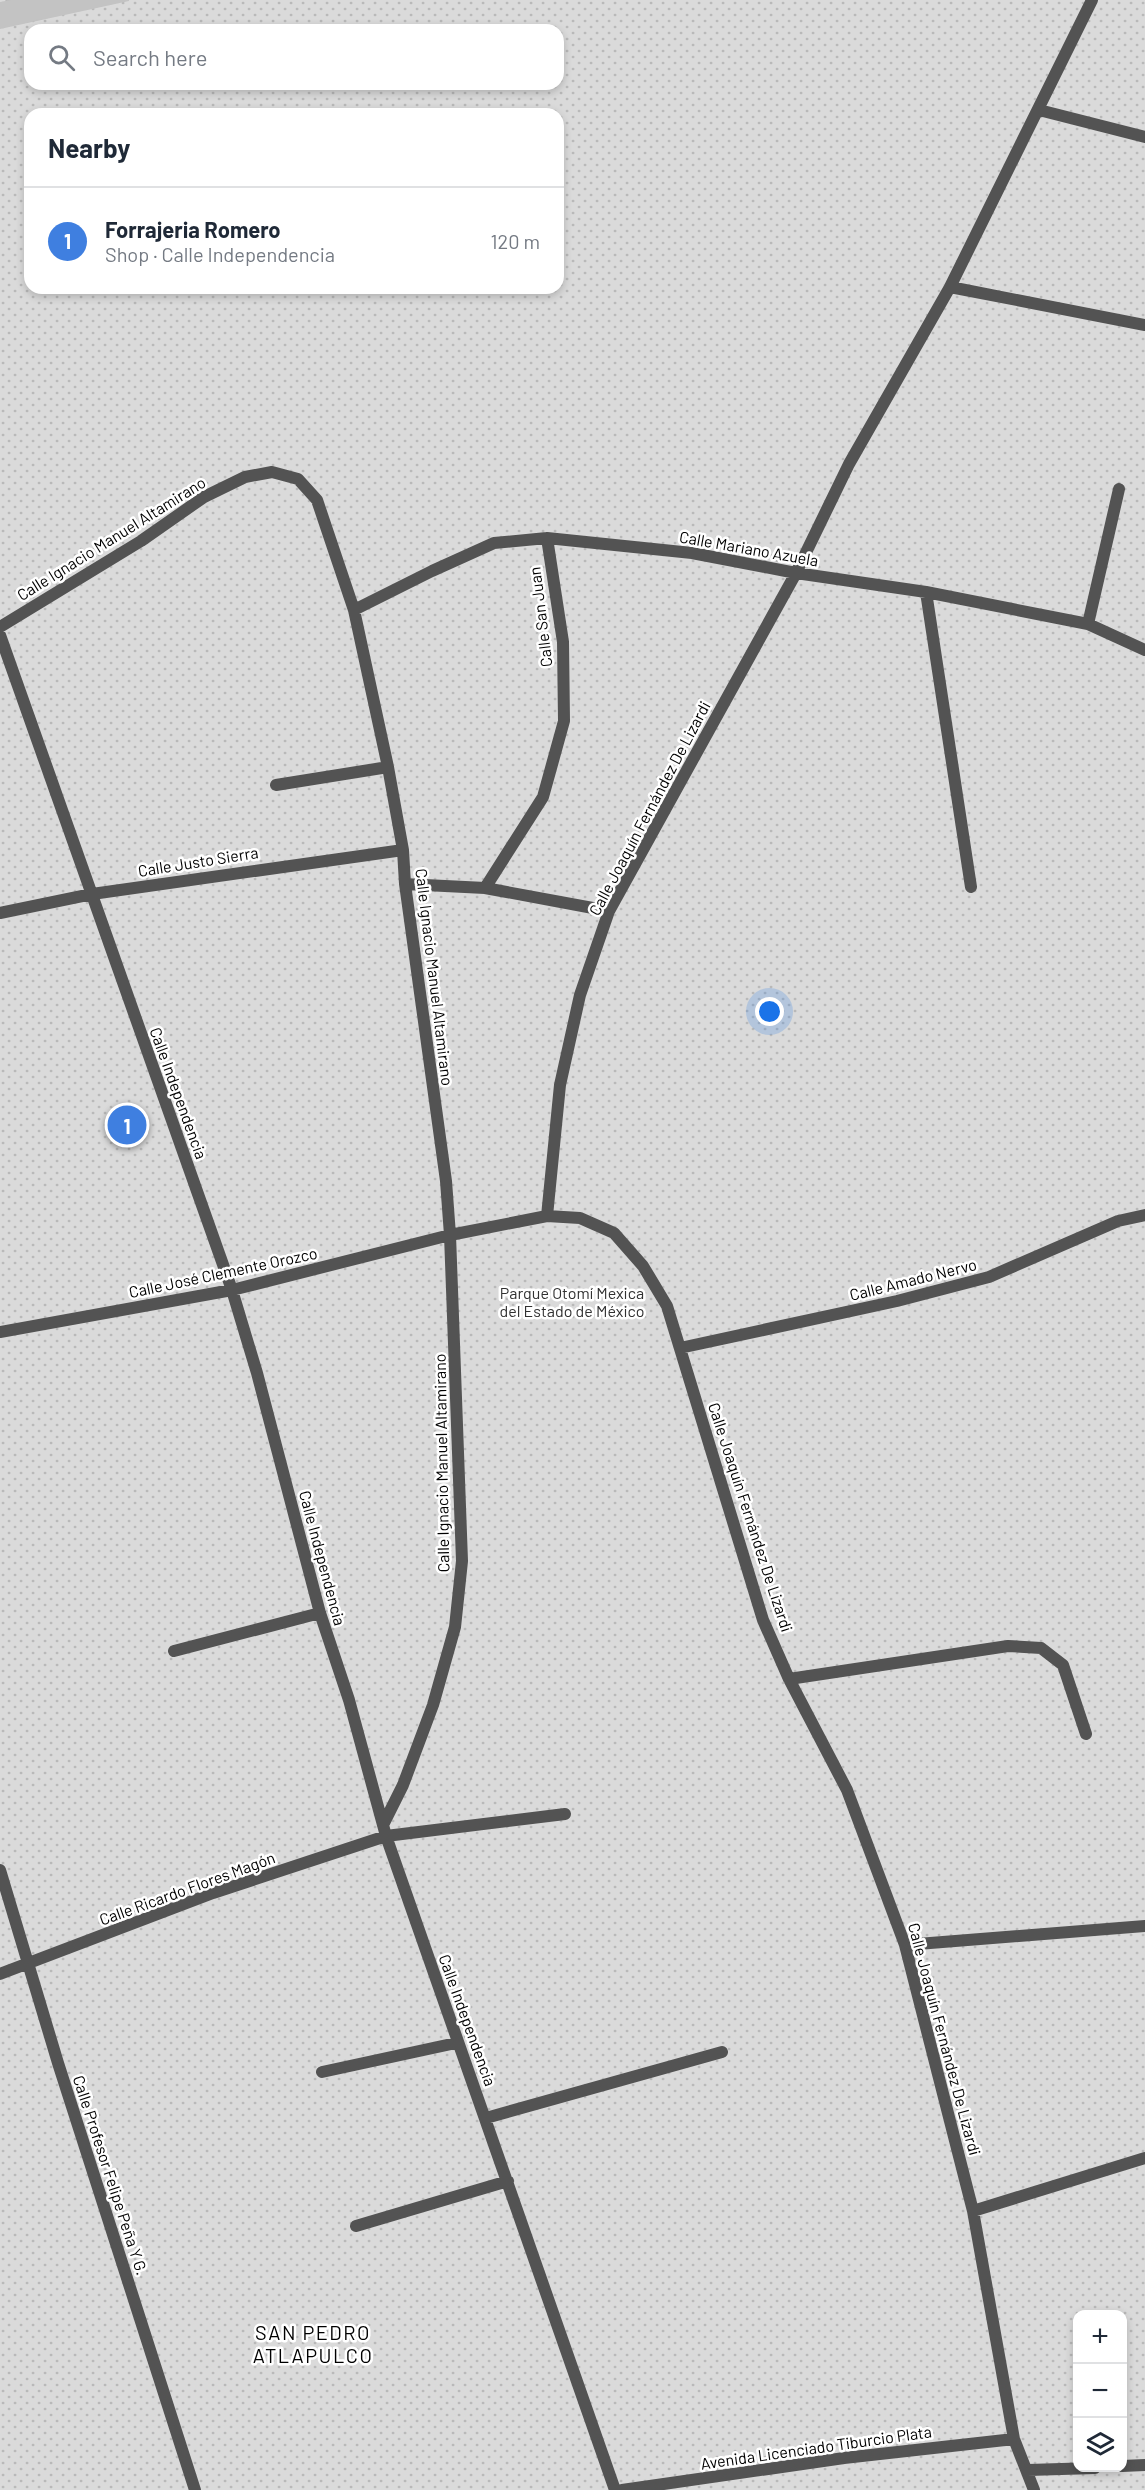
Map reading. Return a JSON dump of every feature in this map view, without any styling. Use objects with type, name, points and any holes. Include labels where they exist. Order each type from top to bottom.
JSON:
[{"type":"street","name":"Calle Joaquín Fernández De Lizardi","points":[[547,1216],[560,1085],[580,995],[609,910],[796,573],[849,464],[950,288],[1092,0]]},
{"type":"street","points":[[1039,110],[1145,137]]},
{"type":"street","points":[[950,288],[1145,325]]},
{"type":"street","name":"Calle Ignacio Manuel Altamirano","points":[[0,627],[141,541],[204,497],[245,477],[272,472],[298,479],[317,500],[354,610],[388,767],[403,850],[405,884],[446,1181],[462,1561],[455,1627],[430,1715],[384,1830]]},
{"type":"street","points":[[1088,624],[1119,489]]},
{"type":"street","name":"Calle Mariano Azuela","points":[[354,610],[494,543],[547,538],[692,553],[796,573],[927,592],[1088,624],[1145,650]]},
{"type":"street","name":"Calle San Juan","points":[[485,888],[543,797],[564,721],[563,642],[547,538]]},
{"type":"street","points":[[927,592],[971,887]]},
{"type":"street","name":"Calle Independencia","points":[[0,635],[232,1290],[257,1373],[320,1613],[349,1700],[384,1830],[456,2043],[486,2118],[615,2490]]},
{"type":"street","points":[[276,785],[388,767]]},
{"type":"street","name":"Calle Justo Sierra","points":[[0,913],[92,894],[403,850]]},
{"type":"street","points":[[405,884],[485,888],[609,910]]},
{"type":"street","name":"Calle Amado Nervo","points":[[680,1348],[897,1301],[989,1277],[1118,1221],[1145,1215]]},
{"type":"street","name":"Calle Joaquín Fernández De Lizardi","points":[[450,1235],[547,1216],[580,1218],[614,1233],[643,1266],[667,1306],[763,1620],[789,1679],[847,1790],[904,1945],[973,2211],[1014,2439],[1034,2490]]},
{"type":"street","name":"Calle José Clemente Orozco","points":[[0,1332],[232,1290],[450,1235]]},
{"type":"street","points":[[174,1652],[320,1613]]},
{"type":"street","points":[[789,1679],[1008,1646],[1041,1648],[1063,1665],[1086,1734]]},
{"type":"street","name":"Calle Ricardo Flores Magón","points":[[0,1974],[384,1830],[565,1814]]},
{"type":"street","name":"Calle Profesor Felipe Peña Y G.","points":[[0,1870],[195,2490]]},
{"type":"street","points":[[904,1945],[1145,1926]]},
{"type":"street","points":[[322,2072],[456,2043]]},
{"type":"street","points":[[486,2118],[722,2052]]},
{"type":"street","points":[[973,2211],[1145,2158]]},
{"type":"street","points":[[356,2226],[508,2181]]},
{"type":"street","name":"Avenida Licenciado Tiburcio Plata","points":[[622,2490],[844,2458],[1014,2439]]},
{"type":"street","points":[[1127,2466],[1145,2465]]},
{"type":"street","points":[[1028,2470],[1073,2469]]},
{"type":"green space","name":"Parque Otomí Mexica del Estado de México","points":[[0,0],[1145,0],[1145,2490],[0,2490]]},
{"type":"building","points":[[11,0],[129,1],[0,29],[0,2]]},
{"type":"place","name":"Forrajeria Romero","points":[[127,1125]]},
{"type":"district","name":"SAN PEDRO ATLAPULCO","points":[[313,2344]]}]
